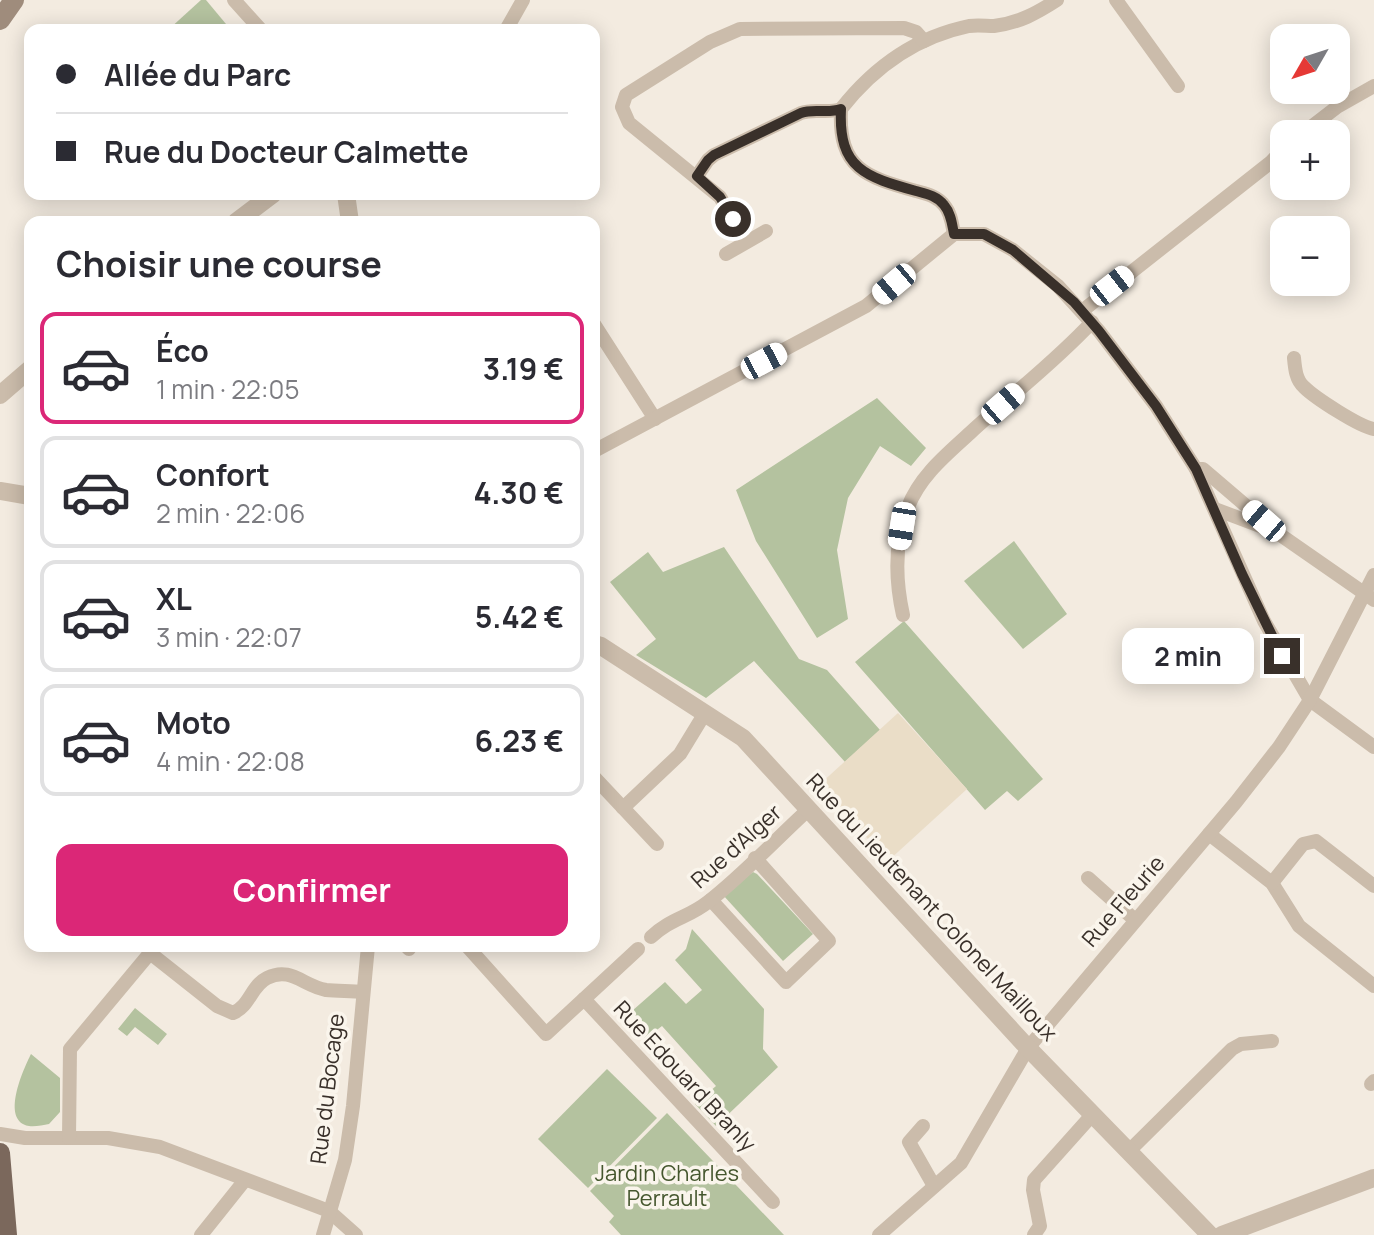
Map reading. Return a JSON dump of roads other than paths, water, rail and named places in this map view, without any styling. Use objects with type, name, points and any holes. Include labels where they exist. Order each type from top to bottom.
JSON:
[{"type":"main road","points":[[0,20],[14,0]]},
{"type":"main road","points":[[0,1153],[7,1235]]},
{"type":"street","points":[[234,0],[256,24]]},
{"type":"street","points":[[509,24],[523,0]]},
{"type":"street","points":[[697,176],[714,155],[801,113],[841,109],[880,67],[924,41],[971,26],[995,26],[1031,17],[1057,0]]},
{"type":"street","points":[[1116,0],[1178,86]]},
{"type":"street","points":[[746,242],[720,197],[629,123],[622,107],[626,95],[710,42],[740,29],[904,28],[916,32],[924,41]]},
{"type":"street","points":[[1321,120],[1374,86]]},
{"type":"street","points":[[841,109],[844,142],[857,168],[869,177],[937,198],[950,215],[954,234]]},
{"type":"street","points":[[903,615],[896,578],[898,551],[909,505],[921,483],[948,453],[1047,366],[1087,317],[1270,163]]},
{"type":"street","points":[[244,216],[265,200]]},
{"type":"street","points":[[726,254],[766,231]]},
{"type":"street","points":[[600,448],[866,306],[954,234],[984,234],[1013,250],[1058,286],[1087,317],[1156,406],[1196,469],[1264,621],[1310,700],[1374,747]]},
{"type":"street","points":[[600,333],[655,419]]},
{"type":"street","points":[[1294,358],[1295,371],[1303,386],[1362,426],[1374,429]]},
{"type":"street","points":[[0,395],[24,374]]},
{"type":"street","points":[[1196,469],[1203,469],[1279,534],[1369,597]]},
{"type":"street","points":[[0,491],[24,495]]},
{"type":"street","points":[[1215,509],[1279,534]]},
{"type":"street","name":"Rue Fleurie","points":[[879,1235],[961,1163],[1028,1048],[1279,747],[1310,700],[1369,597],[1374,575]]},
{"type":"street","name":"Rue du Lieutenant Colonel Mailloux","points":[[600,648],[743,738],[1028,1048],[1210,1235]]},
{"type":"street","points":[[623,808],[680,754],[705,713]]},
{"type":"street","points":[[600,783],[657,844]]},
{"type":"street","name":"Rue d'Alger","points":[[651,937],[666,923],[690,916],[711,900],[809,809]]},
{"type":"street","points":[[1209,834],[1272,883],[1299,926],[1374,986]]},
{"type":"street","points":[[1272,883],[1303,844],[1316,841],[1374,886]]},
{"type":"street","points":[[711,900],[786,982],[829,941],[755,858]]},
{"type":"street","points":[[1088,878],[1135,920]]},
{"type":"street","points":[[584,999],[638,949]]},
{"type":"street","name":"Rue du Bocage","points":[[323,1235],[345,1160],[367,952]]},
{"type":"street","name":"Rue Edouard Branly","points":[[472,952],[546,1034],[584,999],[773,1202]]},
{"type":"street","points":[[69,1138],[70,1049],[150,953],[217,1006],[233,1013],[249,1001],[259,984],[277,974],[295,976],[314,987],[327,990],[363,992]]},
{"type":"street","points":[[1129,1151],[1232,1049],[1241,1044],[1272,1041]]},
{"type":"street","points":[[1034,1235],[1040,1226],[1034,1180],[1093,1114]]},
{"type":"street","points":[[923,1126],[909,1142],[934,1186]]},
{"type":"street","points":[[0,1134],[25,1138],[108,1138],[160,1147],[329,1211],[356,1235]]},
{"type":"street","points":[[1222,1235],[1374,1178]]},
{"type":"street","points":[[201,1235],[245,1180]]},
{"type":"park label","name":"Jardin Charles Perrault","points":[[667,1186]]}]
